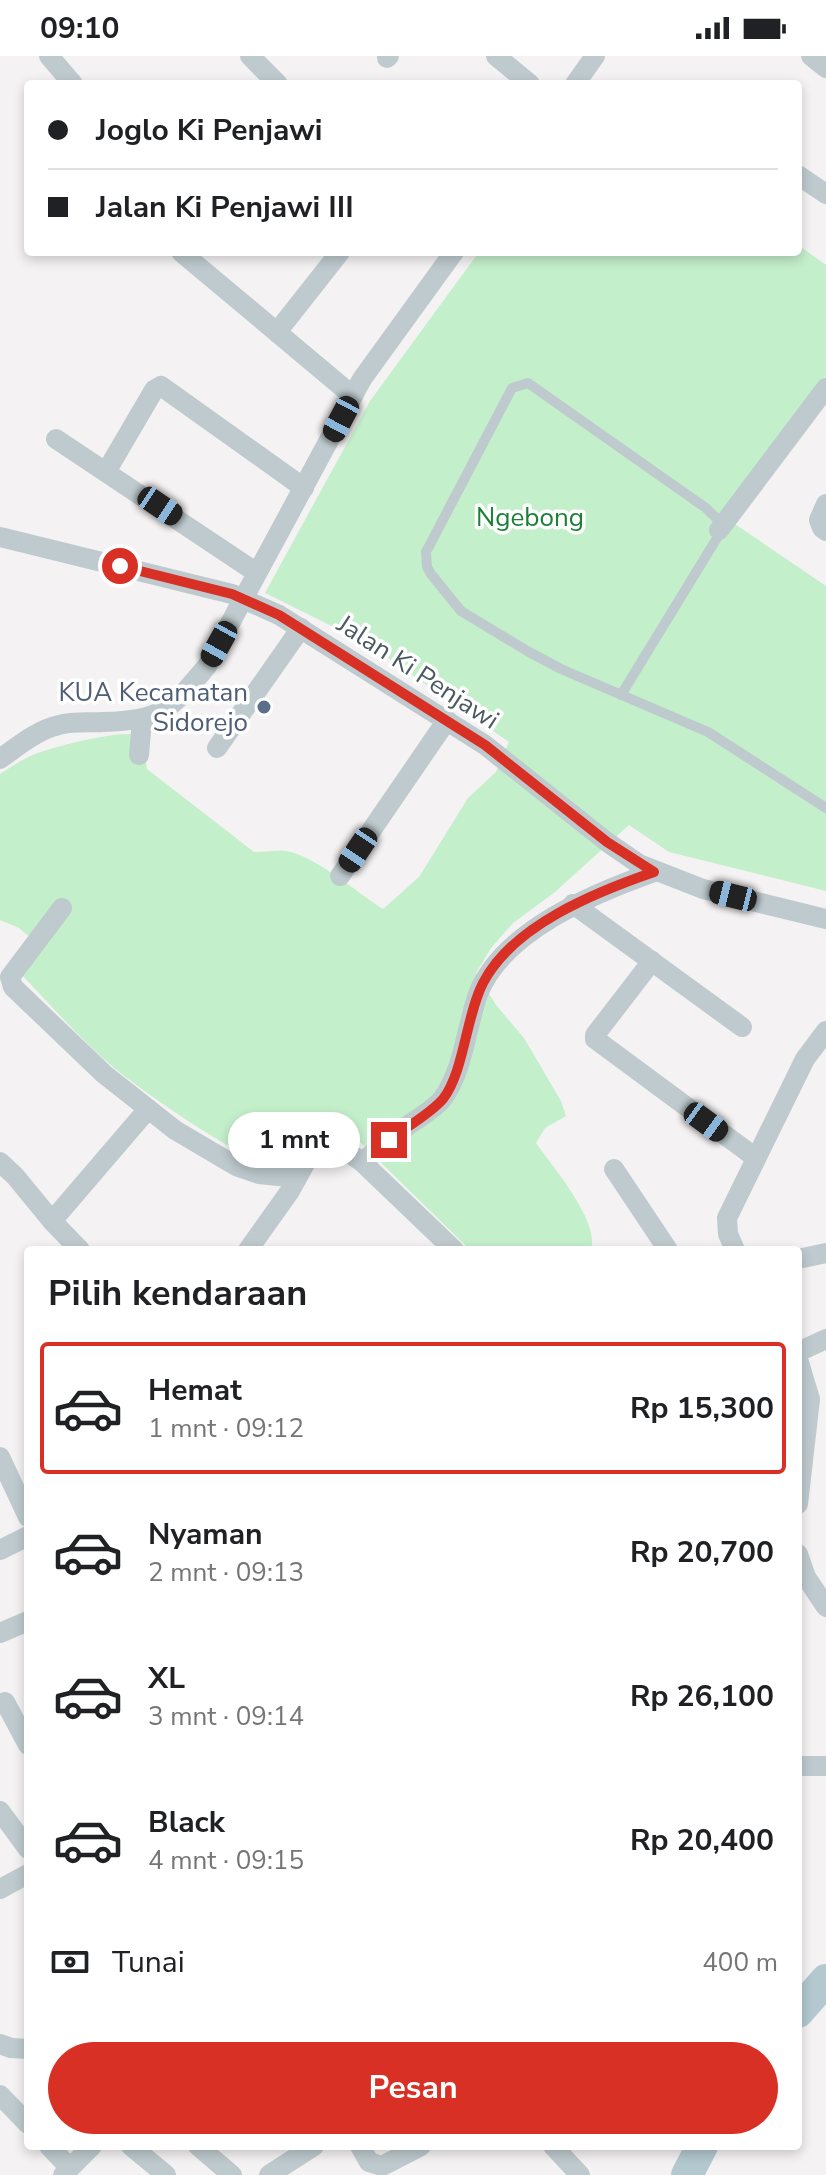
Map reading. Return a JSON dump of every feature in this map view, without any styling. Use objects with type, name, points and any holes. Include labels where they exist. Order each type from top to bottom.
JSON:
[{"type":"main road","points":[[687,2175],[700,2150]]},
{"type":"street","points":[[49,56],[70,80]]},
{"type":"street","points":[[250,56],[273,78],[282,56]]},
{"type":"street","points":[[496,56],[525,80]]},
{"type":"street","points":[[578,80],[595,56]]},
{"type":"street","points":[[811,56],[826,68]]},
{"type":"street","points":[[802,178],[826,194]]},
{"type":"street","points":[[186,256],[353,396]]},
{"type":"street","points":[[277,332],[337,256]]},
{"type":"street","points":[[0,759],[34,735],[57,725],[142,720],[167,710],[176,702],[207,666],[362,379],[451,256]]},
{"type":"street","points":[[106,472],[154,390],[161,386],[304,488]]},
{"type":"street","points":[[719,530],[826,388]]},
{"type":"street","points":[[56,439],[257,573]]},
{"type":"street","points":[[826,504],[819,520],[826,531]]},
{"type":"street","name":"Jalan Ki Penjawi","points":[[0,537],[244,599],[279,615],[485,745],[615,848],[654,872],[703,889],[826,919]]},
{"type":"street","points":[[217,748],[301,628]]},
{"type":"street","points":[[139,755],[142,720]]},
{"type":"street","points":[[340,876],[447,720]]},
{"type":"street","points":[[362,1162],[443,1099],[453,1078],[479,993],[493,967],[519,942],[573,904],[604,889],[654,872]]},
{"type":"street","points":[[573,904],[742,1027]]},
{"type":"street","points":[[62,908],[11,974],[10,982],[69,1042],[175,1130],[236,1166],[259,1174],[297,1178]]},
{"type":"street","points":[[652,961],[595,1039],[756,1158]]},
{"type":"street","points":[[736,1246],[726,1226],[727,1218],[805,1059],[826,1031]]},
{"type":"street","points":[[52,1221],[148,1109]]},
{"type":"street","points":[[251,1246],[312,1154],[334,1143],[362,1162],[450,1246]]},
{"type":"street","points":[[614,1169],[665,1246]]},
{"type":"street","points":[[5,1175],[76,1246]]},
{"type":"street","points":[[802,1258],[826,1253]]},
{"type":"street","points":[[802,1350],[826,1339]]},
{"type":"street","points":[[802,1374],[811,1408],[802,1474]]},
{"type":"street","points":[[0,1457],[24,1508]]},
{"type":"street","points":[[0,1550],[24,1538]]},
{"type":"street","points":[[802,1566],[826,1607]]},
{"type":"street","points":[[0,1633],[24,1623]]},
{"type":"street","points":[[5,1702],[24,1738]]},
{"type":"street","points":[[802,1766],[826,1766]]},
{"type":"street","points":[[0,1811],[24,1844]]},
{"type":"street","points":[[0,1889],[24,1876]]},
{"type":"street","points":[[0,2044],[24,2049]]},
{"type":"street","points":[[0,2095],[24,2120]]},
{"type":"street","points":[[52,2150],[66,2171],[88,2150]]},
{"type":"street","points":[[136,2150],[166,2175]]},
{"type":"street","points":[[203,2150],[232,2175]]},
{"type":"street","points":[[269,2175],[308,2150]]},
{"type":"street","points":[[362,2150],[369,2162],[382,2166],[413,2150]]},
{"type":"street","points":[[557,2150],[580,2175]]},
{"type":"lane","points":[[621,695],[717,538],[719,521],[706,508],[528,383],[512,388],[426,552],[427,567],[450,599],[461,611],[561,669],[621,695],[708,732],[826,808]]},
{"type":"green space","name":"Ngebong","points":[[802,248],[826,265],[826,376],[726,518],[826,586],[826,891],[669,852],[629,825],[555,892],[513,923],[491,948],[476,973],[496,1005],[524,1038],[561,1101],[566,1116],[545,1128],[536,1143],[582,1209],[592,1238],[591,1246],[466,1246],[358,1140],[339,1133],[317,1136],[297,1157],[288,1163],[275,1165],[260,1161],[217,1139],[113,1067],[76,1032],[18,971],[31,938],[19,928],[0,920],[0,774],[29,757],[54,748],[101,737],[137,735],[142,741],[147,769],[254,852],[296,853],[335,875],[383,909],[419,877],[468,798],[496,772],[509,742],[366,643],[265,593],[370,401],[476,256],[802,256]]},
{"type":"place","name":"KUA Kecamatan Sidorejo","points":[[264,707]]},
{"type":"route","points":[[120,566],[232,594],[279,615],[485,745],[607,842],[654,872],[604,889],[573,904],[519,942],[493,967],[479,993],[453,1078],[443,1099],[389,1140]]}]
